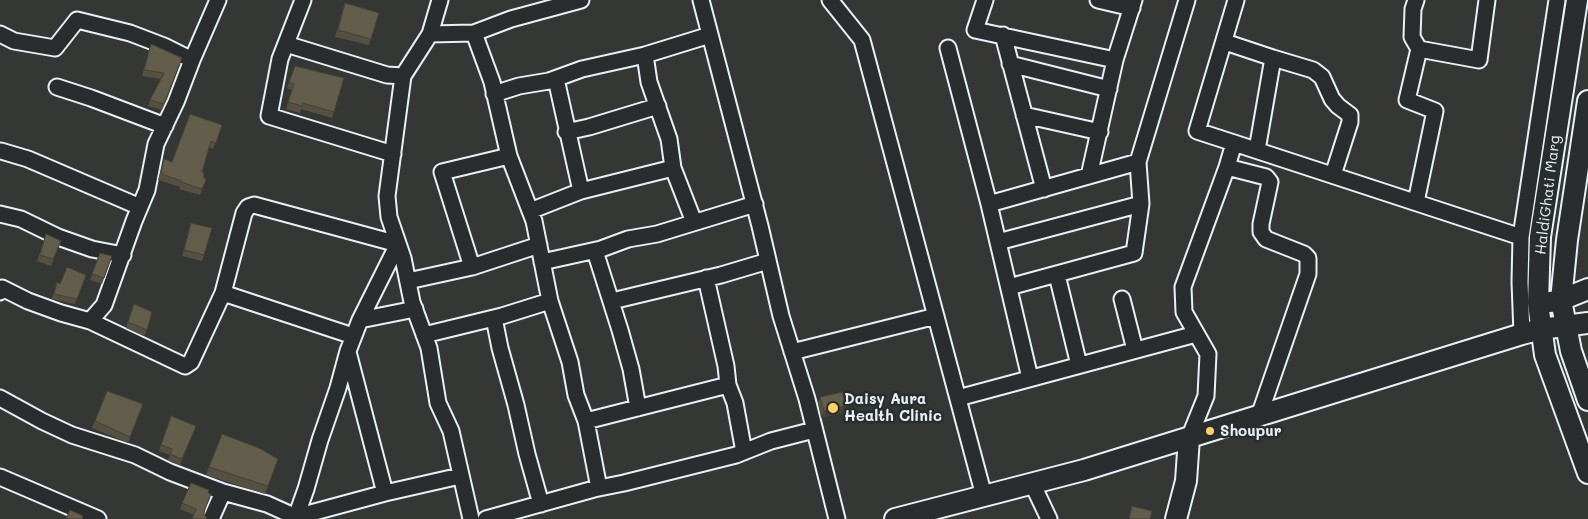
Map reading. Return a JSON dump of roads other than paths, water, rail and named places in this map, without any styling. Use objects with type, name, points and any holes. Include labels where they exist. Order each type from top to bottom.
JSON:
[{"type":"street","points":[[90,321],[104,305],[147,190],[156,144],[176,102],[218,0]]},
{"type":"street","points":[[303,0],[280,59],[269,116],[393,154]]},
{"type":"street","points":[[440,0],[430,34],[403,76],[387,196],[389,217],[415,309],[429,348],[438,403],[450,431],[471,519]]},
{"type":"street","points":[[430,34],[474,33],[548,4],[581,0]]},
{"type":"street","points":[[700,0],[755,204],[781,316],[837,519]]},
{"type":"street","points":[[830,0],[862,40],[984,496]]},
{"type":"street","points":[[985,0],[975,30],[1115,60]]},
{"type":"street","points":[[1089,176],[1115,60],[1133,4],[1098,0]]},
{"type":"street","points":[[1009,287],[1134,253],[1142,204],[1138,162],[1187,0]]},
{"type":"street","points":[[1236,0],[1197,131],[1521,237]]},
{"type":"street","points":[[1416,0],[1413,9],[1412,37],[1419,49],[1407,100],[1435,111],[1416,202]]},
{"type":"street","points":[[1419,49],[1480,60],[1487,0]]},
{"type":"street","points":[[1522,334],[1521,237],[1557,0]]},
{"type":"street","name":"HaldiGhati Marg","points":[[1577,0],[1540,237],[1538,304],[1545,355],[1588,473]]},
{"type":"street","points":[[0,34],[14,40],[55,48],[77,20],[130,33],[164,46],[192,60]]},
{"type":"street","points":[[474,33],[494,94],[509,156],[530,211],[550,301],[570,362],[576,395],[586,422],[599,488]]},
{"type":"street","points":[[494,94],[556,78],[582,69],[645,55],[710,35]]},
{"type":"street","points":[[1003,35],[1044,189]]},
{"type":"street","points":[[1225,42],[1313,70],[1322,77],[1332,99],[1350,115],[1350,122],[1333,175]]},
{"type":"street","points":[[286,44],[387,75],[403,76]]},
{"type":"street","points":[[948,48],[989,204],[1030,378]]},
{"type":"street","points":[[645,55],[649,82],[670,139],[672,168],[694,222]]},
{"type":"street","points":[[1257,150],[1273,58]]},
{"type":"street","points":[[1010,64],[1109,89]]},
{"type":"street","points":[[556,78],[566,132],[581,191]]},
{"type":"street","points":[[57,87],[165,126]]},
{"type":"street","name":"HaldiGhati Marg","points":[[1588,101],[1567,240],[1561,300],[1570,351],[1588,400]]},
{"type":"street","points":[[566,132],[658,106]]},
{"type":"street","points":[[1024,115],[1100,132]]},
{"type":"street","points":[[1176,519],[1186,481],[1189,438],[1206,396],[1208,354],[1184,312],[1183,287],[1234,143]]},
{"type":"street","points":[[1,151],[28,159],[140,207]]},
{"type":"street","points":[[472,267],[442,172],[509,156]]},
{"type":"street","points":[[989,204],[1138,162]]},
{"type":"street","points":[[1227,166],[1266,177],[1270,182],[1261,232],[1266,239],[1304,254],[1308,258],[1308,274],[1259,416]]},
{"type":"street","points":[[530,211],[581,191],[672,168]]},
{"type":"street","points":[[542,262],[595,251],[628,239],[657,234],[755,204]]},
{"type":"street","points":[[998,242],[1142,204]]},
{"type":"street","points":[[0,292],[2,288],[36,304],[90,321],[185,366],[191,362],[223,294],[244,213],[248,207],[254,205],[398,244]]},
{"type":"street","points":[[0,214],[21,219],[58,237],[92,249],[123,255]]},
{"type":"street","points":[[296,518],[348,351],[360,320],[398,244]]},
{"type":"street","points":[[408,281],[472,267],[539,245]]},
{"type":"street","points":[[595,251],[612,301],[631,369],[638,408]]},
{"type":"street","points":[[612,301],[768,261]]},
{"type":"street","points":[[1057,275],[1079,365]]},
{"type":"street","points":[[706,278],[726,366],[728,384],[735,403],[744,452]]},
{"type":"street","points":[[1538,304],[1561,300],[1588,289]]},
{"type":"street","points":[[223,294],[354,336]]},
{"type":"street","points":[[1122,299],[1135,350]]},
{"type":"street","points":[[424,335],[494,318],[550,301]]},
{"type":"street","points":[[360,320],[415,309]]},
{"type":"street","points":[[792,352],[936,316]]},
{"type":"street","points":[[494,318],[500,348],[541,504]]},
{"type":"street","points":[[895,519],[1084,470],[1522,334],[1541,329],[1588,323]]},
{"type":"street","points":[[958,398],[1196,334]]},
{"type":"street","points":[[348,351],[385,493]]},
{"type":"street","points":[[586,422],[728,384]]},
{"type":"street","points":[[0,398],[72,435],[135,455],[170,472],[223,492],[267,504],[296,518],[385,493],[460,476]]},
{"type":"street","points":[[486,519],[599,488],[744,452],[771,441],[814,430]]},
{"type":"street","points":[[0,477],[98,519]]},
{"type":"street","points":[[1032,483],[1048,519]]},
{"type":"street","points":[[212,519],[223,492]]},
{"type":"place","name":"Daisy Aura Health Clinic","points":[[833,408]]},
{"type":"place","name":"Shoupur","points":[[1210,431]]}]
